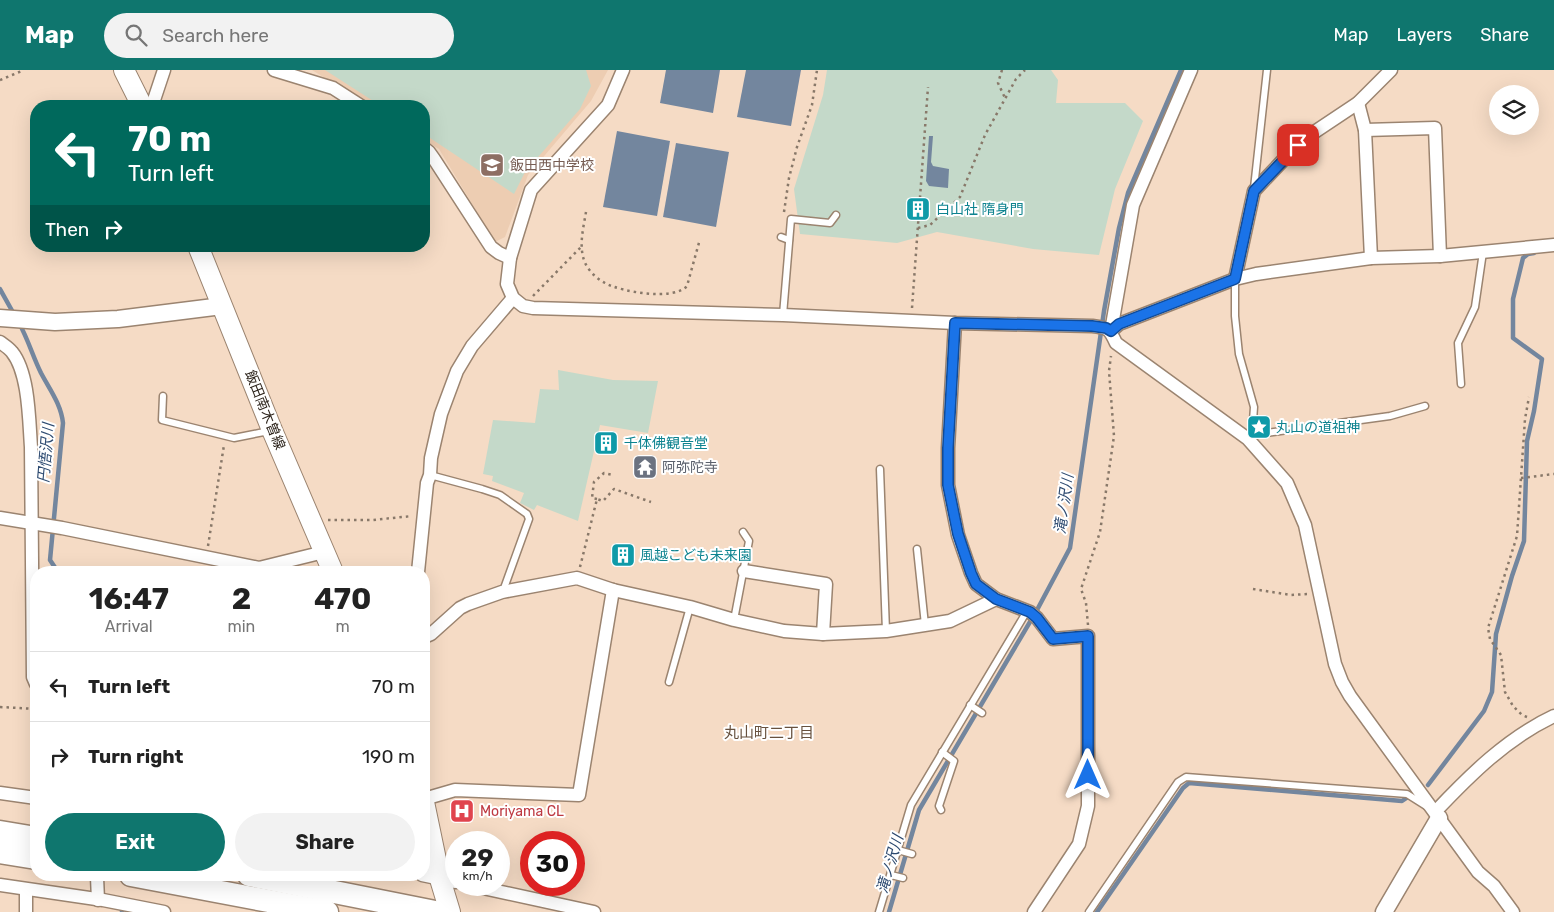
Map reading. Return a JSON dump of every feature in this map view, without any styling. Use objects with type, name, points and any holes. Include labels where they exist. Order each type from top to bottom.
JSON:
[{"type":"highway","points":[[0,832],[30,837]]},
{"type":"highway","points":[[0,852],[30,857]]},
{"type":"highway","points":[[163,881],[327,912]]},
{"type":"highway","points":[[279,881],[435,912]]},
{"type":"main road","points":[[124,70],[139,100]]},
{"type":"main road","name":"飯田南木曽線","points":[[200,252],[272,430],[330,566]]},
{"type":"main road","points":[[430,832],[439,879],[450,912]]},
{"type":"street","points":[[154,100],[164,70]]},
{"type":"street","points":[[277,70],[333,88],[352,100]]},
{"type":"street","points":[[623,70],[608,105],[531,190],[510,258],[507,284],[518,302],[533,308],[1092,326],[1109,330],[1119,324],[1235,279],[1256,274],[1371,258],[1440,256],[1554,245]]},
{"type":"street","points":[[1191,70],[1133,205],[1109,330],[1116,343],[1250,437],[1286,483],[1304,525],[1335,664],[1342,682],[1350,696],[1478,872],[1494,886],[1513,912]]},
{"type":"street","points":[[1235,279],[1254,191],[1310,135],[1358,103],[1391,70]]},
{"type":"street","points":[[1358,103],[1365,130],[1371,258]]},
{"type":"street","points":[[1365,130],[1434,128],[1440,256]]},
{"type":"street","points":[[430,153],[490,247],[510,258]]},
{"type":"street","points":[[419,566],[431,458],[441,414],[456,371],[472,346],[518,302]]},
{"type":"street","points":[[0,318],[55,322],[118,319],[222,306]]},
{"type":"street","points":[[955,323],[948,448],[948,485],[958,534],[971,573],[976,584],[996,599],[1031,614],[1053,639],[1088,636],[1088,806],[1079,844],[1034,912]]},
{"type":"street","points":[[0,342],[11,350],[19,362],[26,389],[31,447],[32,566]]},
{"type":"street","points":[[0,518],[32,522],[242,566]]},
{"type":"street","points":[[274,566],[324,552]]},
{"type":"street","points":[[744,571],[826,584],[823,634]]},
{"type":"street","points":[[430,634],[460,608],[502,592],[577,578],[613,590],[690,607],[734,620],[784,631],[823,634],[886,630],[950,621],[996,599]]},
{"type":"street","points":[[430,799],[455,790],[579,795],[613,590]]},
{"type":"street","points":[[1384,912],[1437,815],[1484,764],[1512,741],[1554,716]]},
{"type":"street","points":[[0,793],[30,797]]},
{"type":"street","points":[[97,881],[101,904]]},
{"type":"street","points":[[0,886],[101,904],[164,912]]},
{"type":"street","points":[[26,890],[26,912]]},
{"type":"street","points":[[510,894],[594,912]]},
{"type":"lane","points":[[1254,191],[1267,70]]},
{"type":"lane","points":[[784,315],[791,219],[830,223],[836,215]]},
{"type":"lane","points":[[781,237],[789,240]]},
{"type":"lane","points":[[1461,384],[1458,343],[1475,308],[1483,252]]},
{"type":"lane","points":[[1235,279],[1235,316],[1239,354],[1254,407],[1250,437],[1390,416],[1425,406]]},
{"type":"lane","points":[[163,396],[162,420],[234,438],[272,430]]},
{"type":"lane","points":[[880,468],[886,630]]},
{"type":"lane","points":[[430,475],[482,489],[500,496],[527,514],[529,519],[502,592]]},
{"type":"lane","points":[[734,620],[749,541],[743,532]]},
{"type":"lane","points":[[917,549],[925,625]]},
{"type":"lane","points":[[669,682],[690,607]]},
{"type":"lane","points":[[879,912],[900,851],[911,805],[1031,614]]},
{"type":"lane","points":[[972,706],[982,712]]},
{"type":"lane","points":[[941,810],[939,806],[954,764],[953,759],[944,753]]},
{"type":"lane","points":[[1089,912],[1178,782],[1186,777],[1407,794],[1437,815]]},
{"type":"lane","points":[[900,851],[912,854]]},
{"type":"lane","points":[[892,875],[903,878]]},
{"type":"path","points":[[0,80],[24,70]]},
{"type":"path","points":[[781,237],[788,178],[812,105],[817,70]]},
{"type":"path","points":[[1002,70],[998,84],[1005,98]]},
{"type":"path","points":[[918,228],[930,226],[960,197],[985,135],[1016,79],[1025,70]]},
{"type":"path","points":[[911,320],[928,87]]},
{"type":"path","points":[[586,212],[582,247],[583,256],[588,268],[606,284],[626,290],[666,295],[678,293],[686,286],[700,239]]},
{"type":"path","points":[[518,302],[582,247]]},
{"type":"path","points":[[1088,636],[1089,618],[1086,603],[1080,589],[1100,532],[1114,436],[1109,371],[1114,346],[1109,330]]},
{"type":"path","points":[[1529,397],[1525,419],[1517,536],[1488,628],[1490,639],[1500,654],[1505,692],[1512,706],[1522,715],[1542,723]]},
{"type":"path","points":[[206,558],[226,436]]},
{"type":"path","points":[[613,475],[604,473],[594,482],[592,498],[603,501],[614,489],[651,502]]},
{"type":"path","points":[[1521,478],[1554,474]]},
{"type":"path","points":[[577,578],[597,499]]},
{"type":"path","points":[[311,521],[373,520],[423,515]]},
{"type":"path","points":[[1253,589],[1291,595],[1320,593]]},
{"type":"path","points":[[0,707],[30,709]]},
{"type":"shaded area","name":"飯田西中学校","points":[[312,70],[608,70],[591,101],[528,175],[505,237],[495,242],[439,149],[430,144],[430,100],[360,100]]},
{"type":"green space","name":"飯田西中学校","points":[[325,70],[586,70],[591,86],[580,109],[525,172],[514,194],[430,138],[430,100],[372,100]]},
{"type":"green space","points":[[827,70],[1051,70],[1058,80],[1056,103],[1125,103],[1143,121],[1115,189],[1099,255],[1033,249],[937,232],[897,243],[800,234],[794,189],[823,95]]},
{"type":"green space","points":[[558,370],[613,380],[658,381],[648,433],[600,425],[578,521],[537,505],[534,510],[520,503],[524,493],[492,481],[493,476],[483,474],[493,420],[535,423],[540,389],[559,390]]},
{"type":"water","points":[[666,70],[720,70],[713,113],[660,103]]},
{"type":"water","points":[[746,70],[801,70],[791,126],[737,117]]},
{"type":"water","points":[[617,131],[670,141],[657,216],[603,207]]},
{"type":"water","points":[[929,136],[933,136],[931,162],[933,166],[949,169],[948,188],[929,186],[926,181]]},
{"type":"water","points":[[676,143],[729,152],[716,227],[663,217]]},
{"type":"waterway","name":"滝ノ沢川","points":[[889,912],[919,810],[1037,610],[1070,548],[1104,311],[1119,228],[1128,193],[1181,70]]},
{"type":"waterway","points":[[1428,785],[1484,711],[1492,692],[1496,634],[1524,541],[1527,441],[1542,359],[1513,338],[1513,299],[1523,258],[1528,254],[1534,253]]},
{"type":"waterway","name":"円悟沢川","points":[[0,289],[15,316]]},
{"type":"waterway","name":"円悟沢川","points":[[19,323],[41,373],[58,403],[62,416],[63,423],[50,560],[54,566]]},
{"type":"waterway","points":[[1097,912],[1183,788],[1189,783],[1402,801],[1408,797]]},
{"type":"place","name":"飯田西中学校","points":[[492,165]]},
{"type":"place","name":"白山社 隋身門","points":[[918,209]]},
{"type":"place","name":"丸山の道祖神","points":[[1259,427]]},
{"type":"place","name":"千体佛観音堂","points":[[606,443]]},
{"type":"place","name":"阿弥陀寺","points":[[645,467]]},
{"type":"place","name":"風越こども未来園","points":[[623,555]]},
{"type":"place","name":"Moriyama CL","points":[[462,811]]},
{"type":"district","name":"丸山町二丁目","points":[[769,733]]},
{"type":"route","points":[[1088,775],[1088,636],[1053,639],[1030,612],[996,599],[976,584],[958,534],[948,485],[948,448],[955,323],[1092,326],[1106,328],[1111,331],[1119,324],[1235,279],[1254,191],[1298,145]]}]
